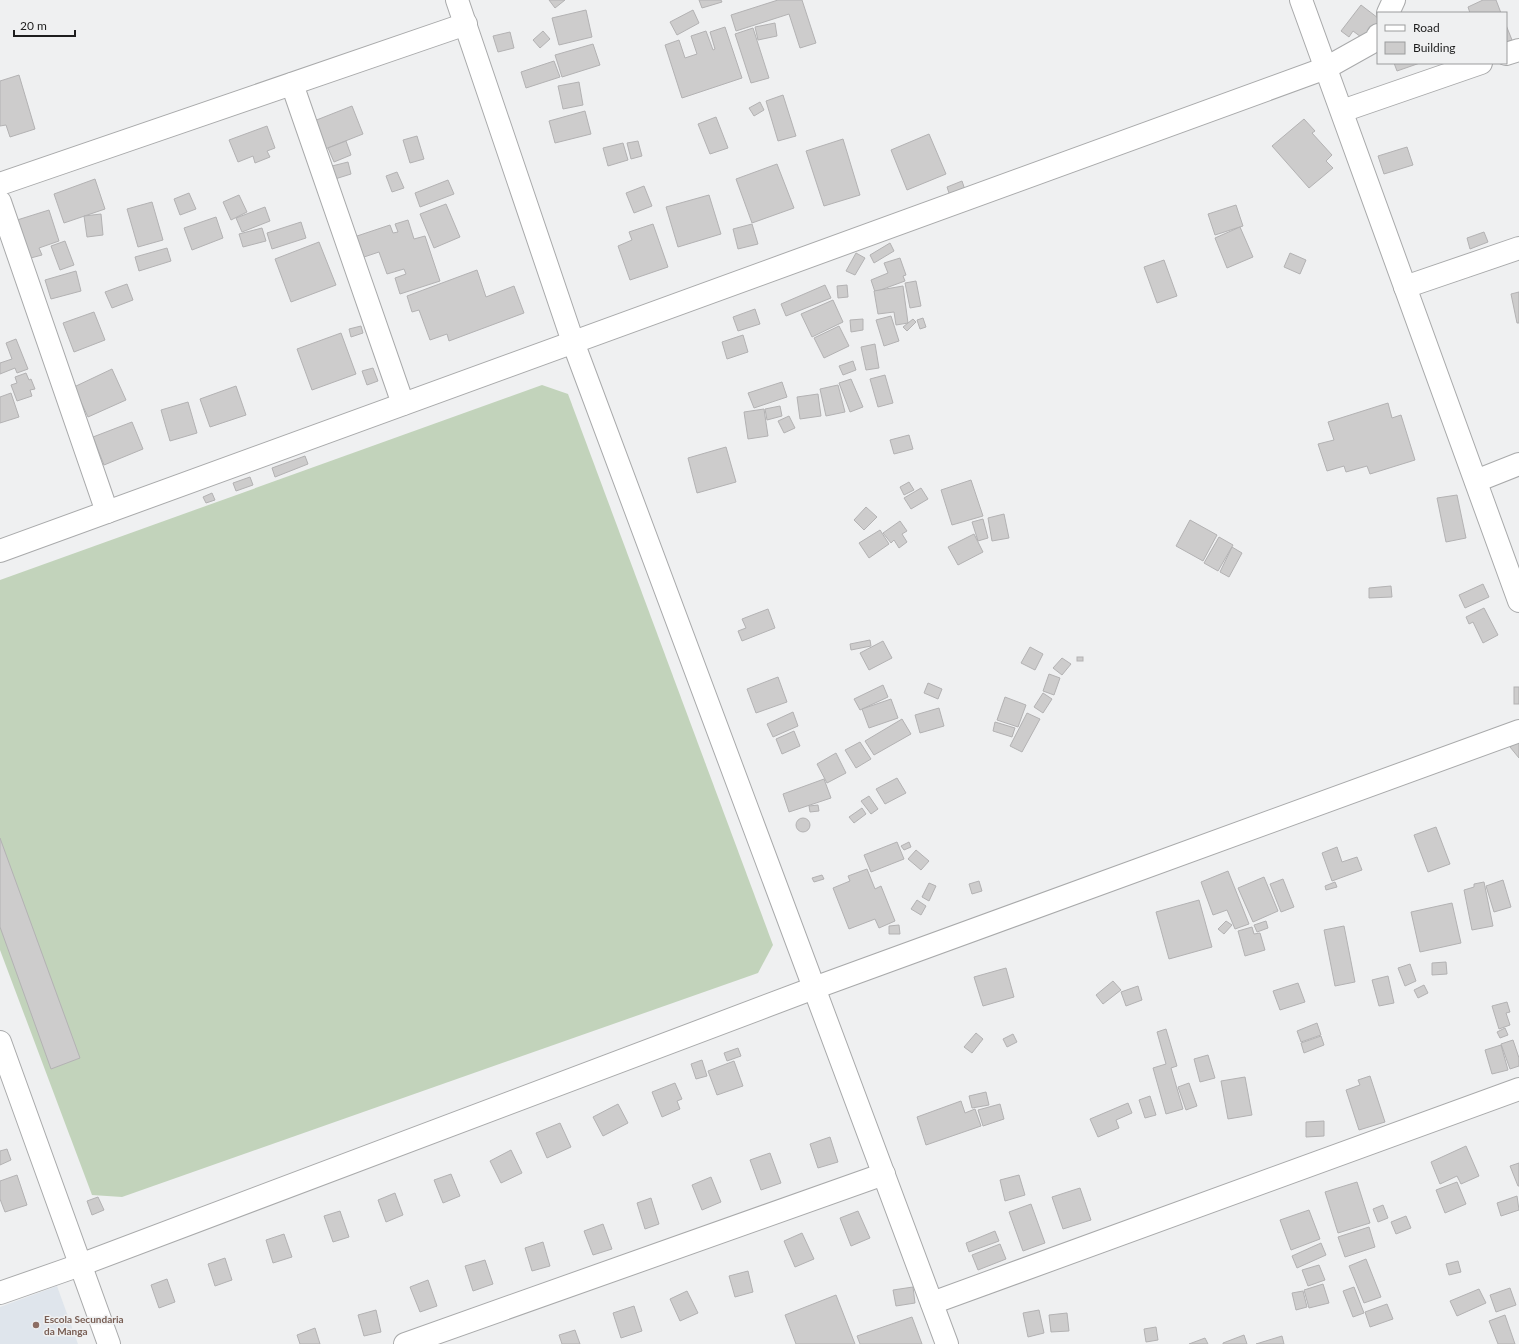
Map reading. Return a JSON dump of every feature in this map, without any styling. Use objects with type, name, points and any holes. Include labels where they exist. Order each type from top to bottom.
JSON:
[{"type":"street","points":[[457,0],[573,342],[947,1344]]},
{"type":"street","points":[[1301,0],[1519,600]]},
{"type":"street","points":[[1388,12],[1394,0]]},
{"type":"street","points":[[0,184],[466,24]]},
{"type":"street","points":[[0,551],[1326,68],[1376,40],[1377,38]]},
{"type":"street","points":[[1507,54],[1519,50]]},
{"type":"street","points":[[1342,112],[1478,64]]},
{"type":"street","points":[[292,84],[403,404]]},
{"type":"street","points":[[0,202],[107,512]]},
{"type":"street","points":[[1406,287],[1519,248]]},
{"type":"street","points":[[1476,481],[1519,464]]},
{"type":"street","points":[[0,1293],[80,1265],[814,988],[1519,731]]},
{"type":"street","points":[[0,1042],[109,1344]]},
{"type":"street","points":[[932,1303],[1519,1089]]},
{"type":"street","points":[[405,1344],[884,1174]]},
{"type":"shaded area","name":"Escola Secundaria da Manga","points":[[57,1286],[78,1344],[0,1344],[0,1307]]},
{"type":"green space","points":[[542,385],[568,394],[773,945],[758,973],[122,1197],[92,1195],[0,950],[0,580]]},
{"type":"building","points":[[549,0],[565,0],[555,8]]},
{"type":"building","points":[[699,0],[721,0],[722,2],[702,8]]},
{"type":"building","points":[[778,0],[802,0],[816,43],[800,48],[789,14],[736,31],[731,15]]},
{"type":"building","points":[[1483,0],[1496,0],[1501,12],[1470,12],[1468,7]]},
{"type":"building","points":[[1361,5],[1377,17],[1377,24],[1365,40],[1353,31],[1349,37],[1341,31]]},
{"type":"building","points":[[586,10],[592,37],[559,45],[552,18]]},
{"type":"building","points":[[693,10],[699,23],[677,35],[670,22]]},
{"type":"building","points":[[775,23],[777,36],[758,40],[755,27]]},
{"type":"building","points":[[725,27],[742,78],[682,98],[665,45],[679,40],[685,58],[697,54],[691,36],[706,31],[713,50],[715,49],[710,32]]},
{"type":"building","points":[[753,28],[769,78],[751,83],[735,34]]},
{"type":"building","points":[[1507,28],[1512,40],[1507,42]]},
{"type":"building","points":[[543,31],[550,39],[540,48],[533,40]]},
{"type":"building","points":[[510,32],[514,48],[498,52],[493,36]]},
{"type":"building","points":[[593,44],[600,65],[562,77],[555,55]]},
{"type":"building","points":[[554,61],[560,77],[526,88],[521,72]]},
{"type":"building","points":[[1394,64],[1417,64],[1397,71]]},
{"type":"building","points":[[19,75],[35,129],[10,137],[6,125],[0,126],[0,81]]},
{"type":"building","points":[[579,82],[583,105],[563,109],[558,86]]},
{"type":"building","points":[[783,95],[796,136],[778,141],[766,101]]},
{"type":"building","points":[[760,102],[764,110],[754,116],[749,108]]},
{"type":"building","points":[[352,106],[363,134],[325,149],[314,121]]},
{"type":"building","points":[[585,111],[591,134],[555,143],[549,121]]},
{"type":"building","points":[[716,117],[728,148],[710,154],[698,124]]},
{"type":"building","points":[[1304,119],[1315,131],[1312,133],[1332,155],[1326,161],[1333,168],[1309,188],[1272,146]]},
{"type":"building","points":[[267,126],[275,148],[267,151],[270,157],[255,163],[253,156],[238,162],[229,140]]},
{"type":"building","points":[[929,134],[946,174],[907,190],[891,150]]},
{"type":"building","points":[[417,136],[424,159],[410,163],[403,140]]},
{"type":"building","points":[[843,139],[860,195],[824,206],[806,151]]},
{"type":"building","points":[[346,141],[351,155],[334,162],[328,148]]},
{"type":"building","points":[[638,141],[642,156],[631,159],[627,143]]},
{"type":"building","points":[[623,143],[628,160],[608,166],[603,148]]},
{"type":"building","points":[[1407,147],[1413,165],[1384,174],[1378,156]]},
{"type":"building","points":[[348,162],[351,174],[335,179],[332,166]]},
{"type":"building","points":[[777,164],[794,208],[752,223],[736,179]]},
{"type":"building","points":[[397,172],[404,188],[392,192],[386,176]]},
{"type":"building","points":[[95,179],[105,209],[64,223],[54,194]]},
{"type":"building","points":[[448,180],[454,194],[420,207],[415,193]]},
{"type":"building","points":[[962,181],[965,190],[950,196],[947,187]]},
{"type":"building","points":[[644,186],[652,206],[634,213],[626,193]]},
{"type":"building","points":[[189,193],[196,209],[180,215],[174,199]]},
{"type":"building","points":[[239,195],[247,212],[231,220],[223,202]]},
{"type":"building","points":[[709,195],[721,234],[678,247],[666,207]]},
{"type":"building","points":[[152,202],[163,240],[138,247],[127,209]]},
{"type":"building","points":[[446,204],[460,237],[434,248],[420,214]]},
{"type":"building","points":[[1236,205],[1243,226],[1215,235],[1208,214]]},
{"type":"building","points":[[265,207],[270,221],[242,232],[236,218]]},
{"type":"building","points":[[49,210],[59,241],[39,248],[42,255],[27,259],[14,221]]},
{"type":"building","points":[[101,214],[103,235],[87,237],[84,216]]},
{"type":"building","points":[[216,217],[223,238],[192,250],[184,228]]},
{"type":"building","points":[[408,220],[414,239],[425,236],[440,281],[400,294],[395,278],[406,274],[404,269],[387,274],[379,252],[358,259],[351,238],[390,225],[393,233],[398,232],[395,224]]},
{"type":"building","points":[[301,222],[306,238],[272,249],[267,233]]},
{"type":"building","points":[[653,224],[668,267],[630,280],[618,246],[632,240],[629,232]]},
{"type":"building","points":[[752,224],[758,244],[738,249],[733,229]]},
{"type":"building","points":[[1240,227],[1253,257],[1227,268],[1215,238]]},
{"type":"building","points":[[262,228],[266,241],[243,247],[239,234]]},
{"type":"building","points":[[1484,232],[1488,242],[1470,249],[1467,238]]},
{"type":"building","points":[[65,241],[74,265],[60,270],[51,246]]},
{"type":"building","points":[[319,242],[336,285],[291,302],[275,259]]},
{"type":"building","points":[[890,243],[894,251],[874,263],[870,255]]},
{"type":"building","points":[[167,248],[171,261],[139,271],[135,257]]},
{"type":"building","points":[[856,253],[865,258],[855,275],[846,271]]},
{"type":"building","points":[[1290,253],[1306,260],[1300,274],[1284,267]]},
{"type":"building","points":[[900,258],[906,275],[903,276],[905,281],[875,292],[871,280],[888,273],[884,263]]},
{"type":"building","points":[[1164,260],[1177,296],[1157,303],[1144,267]]},
{"type":"building","points":[[477,270],[486,297],[514,286],[524,313],[449,341],[447,334],[430,340],[419,310],[412,312],[407,296]]},
{"type":"building","points":[[76,271],[81,291],[51,299],[45,280]]},
{"type":"building","points":[[916,281],[921,306],[910,308],[905,283]]},
{"type":"building","points":[[127,284],[133,300],[112,308],[105,292]]},
{"type":"building","points":[[825,285],[831,298],[786,316],[781,304]]},
{"type":"building","points":[[847,285],[848,297],[838,298],[837,286]]},
{"type":"building","points":[[903,286],[908,323],[896,325],[894,312],[878,314],[874,291]]},
{"type":"building","points":[[1519,292],[1519,323],[1517,323],[1511,294]]},
{"type":"building","points":[[833,300],[843,322],[812,337],[801,314]]},
{"type":"building","points":[[755,309],[760,324],[738,331],[733,317]]},
{"type":"building","points":[[94,312],[105,340],[74,352],[63,323]]},
{"type":"building","points":[[891,316],[899,341],[884,346],[876,320]]},
{"type":"building","points":[[923,318],[926,327],[920,329],[917,320]]},
{"type":"building","points":[[863,319],[863,330],[851,332],[850,320]]},
{"type":"building","points":[[913,319],[916,322],[907,331],[903,327]]},
{"type":"building","points":[[361,326],[363,333],[351,337],[349,329]]},
{"type":"building","points":[[839,326],[849,346],[824,358],[814,338]]},
{"type":"building","points":[[341,333],[356,374],[312,390],[297,349]]},
{"type":"building","points":[[743,335],[748,352],[727,359],[722,342]]},
{"type":"building","points":[[16,339],[28,369],[17,373],[15,368],[0,374],[0,363],[12,359],[6,343]]},
{"type":"building","points":[[875,344],[879,368],[866,370],[861,347]]},
{"type":"building","points":[[853,361],[856,370],[843,375],[839,366]]},
{"type":"building","points":[[373,368],[378,381],[367,385],[362,371]]},
{"type":"building","points":[[112,369],[126,400],[88,417],[74,387]]},
{"type":"building","points":[[26,373],[29,380],[31,379],[35,389],[30,390],[32,396],[17,401],[11,385],[17,383],[15,377]]},
{"type":"building","points":[[885,375],[893,403],[878,407],[870,379]]},
{"type":"building","points":[[851,379],[863,407],[850,412],[839,383]]},
{"type":"building","points":[[782,382],[787,397],[754,408],[748,393]]},
{"type":"building","points":[[838,385],[845,412],[826,416],[820,389]]},
{"type":"building","points":[[236,386],[246,415],[210,427],[200,399]]},
{"type":"building","points":[[11,393],[19,417],[0,423],[0,397]]},
{"type":"building","points":[[818,394],[821,416],[800,419],[797,397]]},
{"type":"building","points":[[188,402],[197,433],[170,441],[161,410]]},
{"type":"building","points":[[1388,403],[1392,418],[1401,415],[1415,460],[1370,474],[1367,466],[1346,472],[1344,466],[1327,471],[1318,444],[1334,440],[1328,422]]},
{"type":"building","points":[[780,406],[782,416],[767,420],[765,409]]},
{"type":"building","points":[[764,409],[768,436],[748,439],[744,412]]},
{"type":"building","points":[[789,416],[795,428],[784,433],[778,421]]},
{"type":"building","points":[[132,422],[143,449],[104,465],[93,437]]},
{"type":"building","points":[[909,435],[913,449],[894,454],[890,440]]},
{"type":"building","points":[[726,447],[736,482],[697,493],[688,458]]},
{"type":"building","points":[[305,456],[308,464],[275,477],[272,468]]},
{"type":"building","points":[[250,477],[253,485],[236,491],[233,483]]},
{"type":"building","points":[[971,480],[983,516],[952,525],[941,490]]},
{"type":"building","points":[[909,482],[914,490],[904,495],[900,487]]},
{"type":"building","points":[[921,488],[928,499],[911,509],[904,498]]},
{"type":"building","points":[[212,493],[215,500],[206,503],[203,497]]},
{"type":"building","points":[[1457,495],[1466,538],[1446,542],[1437,498]]},
{"type":"building","points":[[866,507],[877,517],[864,530],[854,520]]},
{"type":"building","points":[[1004,514],[1009,538],[992,541],[988,518]]},
{"type":"building","points":[[983,519],[988,538],[978,541],[972,522]]},
{"type":"building","points":[[1190,520],[1217,535],[1203,561],[1176,546]]},
{"type":"building","points":[[900,521],[907,531],[902,534],[907,542],[899,548],[894,540],[891,543],[883,533]]},
{"type":"building","points":[[880,530],[889,544],[869,558],[859,543]]},
{"type":"building","points":[[974,534],[983,552],[958,565],[948,547]]},
{"type":"building","points":[[1219,537],[1233,545],[1218,571],[1204,563]]},
{"type":"building","points":[[1232,547],[1242,553],[1229,577],[1220,572]]},
{"type":"building","points":[[1483,584],[1489,597],[1465,608],[1459,595]]},
{"type":"building","points":[[1391,586],[1392,597],[1369,598],[1369,588]]},
{"type":"building","points":[[1484,608],[1498,635],[1483,643],[1473,622],[1469,624],[1466,617]]},
{"type":"building","points":[[768,609],[775,628],[742,641],[738,631],[746,628],[742,619]]},
{"type":"building","points":[[870,640],[871,646],[851,650],[850,644]]},
{"type":"building","points":[[883,641],[892,658],[869,670],[860,653]]},
{"type":"building","points":[[1030,647],[1043,654],[1035,670],[1021,663]]},
{"type":"building","points":[[1077,657],[1083,657],[1083,661],[1077,661]]},
{"type":"building","points":[[1062,658],[1071,664],[1062,675],[1053,668]]},
{"type":"building","points":[[1049,674],[1060,678],[1054,695],[1043,691]]},
{"type":"building","points":[[778,677],[787,702],[756,713],[747,689]]},
{"type":"building","points":[[928,683],[942,689],[938,699],[924,693]]},
{"type":"building","points":[[883,685],[888,697],[860,710],[854,699]]},
{"type":"building","points":[[1514,687],[1519,687],[1519,704],[1514,704]]},
{"type":"building","points":[[1043,693],[1052,699],[1043,713],[1034,707]]},
{"type":"building","points":[[1005,697],[1026,705],[1018,727],[997,720]]},
{"type":"building","points":[[891,699],[898,718],[869,728],[862,709]]},
{"type":"building","points":[[939,708],[944,726],[920,733],[915,715]]},
{"type":"building","points":[[793,712],[798,726],[773,737],[767,724]]},
{"type":"building","points":[[1027,713],[1040,719],[1022,752],[1010,746]]},
{"type":"building","points":[[902,719],[911,734],[874,755],[865,741]]},
{"type":"building","points":[[995,722],[1015,728],[1012,737],[993,731]]},
{"type":"building","points":[[794,731],[800,746],[782,754],[776,739]]},
{"type":"building","points":[[1519,740],[1519,758],[1510,747]]},
{"type":"building","points":[[860,742],[871,759],[856,768],[845,750]]},
{"type":"building","points":[[836,753],[846,773],[827,783],[817,764]]},
{"type":"building","points":[[897,778],[906,793],[885,804],[876,789]]},
{"type":"building","points":[[824,779],[831,798],[789,812],[783,794]]},
{"type":"building","points":[[869,796],[878,809],[871,814],[861,801]]},
{"type":"building","points":[[818,805],[819,811],[810,812],[809,806]]},
{"type":"building","points":[[862,808],[866,814],[854,823],[849,817]]},
{"type":"building","points":[[803,818],[808,820],[810,825],[808,830],[803,832],[798,830],[796,825],[798,820]]},
{"type":"building","points":[[1436,827],[1450,864],[1428,872],[1414,835]]},
{"type":"building","points":[[0,838],[80,1058],[51,1069],[0,927]]},
{"type":"building","points":[[897,842],[904,859],[871,872],[864,855]]},
{"type":"building","points":[[909,842],[911,847],[904,850],[901,846]]},
{"type":"building","points":[[1337,847],[1342,862],[1357,857],[1362,870],[1332,881],[1322,853]]},
{"type":"building","points":[[916,850],[929,861],[921,870],[908,859]]},
{"type":"building","points":[[867,869],[875,889],[881,886],[895,921],[879,928],[875,919],[849,929],[833,888],[850,881],[848,876]]},
{"type":"building","points":[[1228,871],[1249,924],[1235,929],[1227,910],[1213,915],[1201,882]]},
{"type":"building","points":[[822,875],[824,879],[814,882],[812,878]]},
{"type":"building","points":[[1264,877],[1278,911],[1253,922],[1238,888]]},
{"type":"building","points":[[1283,879],[1294,907],[1281,912],[1270,884]]},
{"type":"building","points":[[1503,880],[1511,907],[1494,912],[1486,886]]},
{"type":"building","points":[[979,881],[982,891],[972,894],[969,884]]},
{"type":"building","points":[[1335,882],[1337,887],[1326,890],[1325,886]]},
{"type":"building","points":[[1484,882],[1493,926],[1472,930],[1464,890],[1474,887],[1474,884]]},
{"type":"building","points":[[929,883],[936,886],[929,901],[922,897]]},
{"type":"building","points":[[917,900],[926,906],[921,915],[911,909]]},
{"type":"building","points":[[1199,900],[1212,947],[1169,959],[1156,912]]},
{"type":"building","points":[[1452,903],[1461,943],[1420,952],[1411,912]]},
{"type":"building","points":[[1226,921],[1232,925],[1224,934],[1218,929]]},
{"type":"building","points":[[1266,921],[1268,928],[1257,932],[1254,925]]},
{"type":"building","points":[[899,925],[900,934],[889,934],[889,926]]},
{"type":"building","points":[[1344,926],[1355,982],[1335,986],[1324,930]]},
{"type":"building","points":[[1252,927],[1254,934],[1260,933],[1265,950],[1245,956],[1238,931]]},
{"type":"building","points":[[1446,962],[1447,974],[1432,975],[1432,963]]},
{"type":"building","points":[[1410,964],[1416,981],[1405,986],[1398,968]]},
{"type":"building","points":[[1006,968],[1014,997],[983,1006],[974,977]]},
{"type":"building","points":[[1388,976],[1394,1003],[1379,1006],[1372,980]]},
{"type":"building","points":[[1113,981],[1121,990],[1103,1004],[1096,995]]},
{"type":"building","points":[[1298,983],[1305,1002],[1280,1010],[1273,991]]},
{"type":"building","points":[[1424,985],[1428,993],[1418,998],[1414,990]]},
{"type":"building","points":[[1138,986],[1142,1000],[1126,1006],[1121,992]]},
{"type":"building","points":[[1507,1002],[1510,1012],[1506,1013],[1510,1025],[1499,1029],[1492,1006]]},
{"type":"building","points":[[1317,1023],[1321,1035],[1301,1042],[1297,1031]]},
{"type":"building","points":[[1505,1028],[1508,1035],[1500,1038],[1497,1032]]},
{"type":"building","points":[[1166,1029],[1177,1066],[1171,1068],[1183,1109],[1166,1114],[1153,1068],[1166,1064],[1157,1032]]},
{"type":"building","points":[[976,1033],[983,1039],[972,1053],[964,1047]]},
{"type":"building","points":[[1013,1034],[1017,1042],[1007,1047],[1003,1039]]},
{"type":"building","points":[[1321,1036],[1324,1045],[1304,1053],[1301,1043]]},
{"type":"building","points":[[1513,1040],[1519,1058],[1519,1066],[1510,1069],[1501,1044]]},
{"type":"building","points":[[1501,1045],[1508,1070],[1492,1074],[1485,1050]]},
{"type":"building","points":[[738,1048],[741,1056],[727,1061],[724,1053]]},
{"type":"building","points":[[1208,1055],[1215,1078],[1200,1082],[1194,1059]]},
{"type":"building","points":[[702,1060],[707,1076],[696,1079],[691,1064]]},
{"type":"building","points":[[734,1061],[743,1086],[717,1095],[708,1071]]},
{"type":"building","points":[[1370,1076],[1385,1122],[1359,1130],[1346,1090],[1360,1085],[1358,1080]]},
{"type":"building","points":[[1245,1077],[1252,1115],[1228,1119],[1221,1081]]},
{"type":"building","points":[[675,1083],[682,1099],[677,1101],[680,1109],[662,1117],[652,1092]]},
{"type":"building","points":[[1189,1083],[1197,1106],[1186,1110],[1178,1087]]},
{"type":"building","points":[[986,1092],[989,1105],[972,1108],[969,1096]]},
{"type":"building","points":[[1150,1096],[1156,1115],[1145,1118],[1139,1100]]},
{"type":"building","points":[[961,1101],[965,1113],[975,1109],[981,1126],[926,1145],[917,1117]]},
{"type":"building","points":[[1128,1103],[1132,1113],[1116,1120],[1119,1128],[1098,1137],[1090,1119]]},
{"type":"building","points":[[618,1104],[628,1123],[603,1136],[593,1117]]},
{"type":"building","points":[[1000,1104],[1004,1119],[983,1126],[978,1110]]},
{"type":"building","points":[[1324,1121],[1324,1136],[1306,1137],[1306,1122]]},
{"type":"building","points":[[560,1123],[571,1147],[547,1158],[536,1133]]},
{"type":"building","points":[[830,1137],[838,1162],[818,1168],[810,1144]]},
{"type":"building","points":[[1466,1146],[1479,1176],[1461,1184],[1457,1176],[1440,1184],[1431,1162]]},
{"type":"building","points":[[7,1149],[11,1160],[0,1165],[0,1151]]},
{"type":"building","points":[[511,1150],[522,1173],[501,1183],[490,1161]]},
{"type":"building","points":[[770,1153],[781,1183],[761,1190],[750,1160]]},
{"type":"building","points":[[1519,1163],[1519,1186],[1518,1186],[1510,1166]]},
{"type":"building","points":[[451,1174],[460,1196],[443,1203],[434,1180]]},
{"type":"building","points":[[17,1175],[27,1205],[5,1212],[0,1199],[0,1181]]},
{"type":"building","points":[[1019,1175],[1025,1195],[1005,1201],[1000,1180]]},
{"type":"building","points":[[711,1177],[721,1202],[702,1210],[692,1185]]},
{"type":"building","points":[[1357,1182],[1370,1223],[1338,1233],[1325,1192]]},
{"type":"building","points":[[1457,1182],[1466,1204],[1445,1213],[1436,1190]]},
{"type":"building","points":[[1080,1188],[1091,1220],[1063,1229],[1052,1197]]},
{"type":"building","points":[[395,1193],[403,1215],[386,1222],[378,1200]]},
{"type":"building","points":[[1517,1196],[1519,1210],[1501,1216],[1497,1203]]},
{"type":"building","points":[[98,1197],[104,1210],[92,1215],[87,1201]]},
{"type":"building","points":[[651,1198],[659,1224],[645,1229],[637,1203]]},
{"type":"building","points":[[1031,1204],[1045,1243],[1023,1251],[1009,1212]]},
{"type":"building","points":[[1383,1205],[1388,1218],[1378,1222],[1373,1209]]},
{"type":"building","points":[[1309,1210],[1320,1239],[1291,1250],[1280,1220]]},
{"type":"building","points":[[340,1211],[349,1237],[333,1242],[324,1216]]},
{"type":"building","points":[[858,1211],[870,1238],[851,1246],[840,1218]]},
{"type":"building","points":[[1406,1216],[1411,1228],[1396,1234],[1391,1222]]},
{"type":"building","points":[[603,1224],[612,1249],[593,1255],[584,1231]]},
{"type":"building","points":[[1369,1227],[1375,1247],[1345,1257],[1338,1237]]},
{"type":"building","points":[[995,1231],[999,1241],[969,1252],[966,1243]]},
{"type":"building","points":[[802,1233],[814,1259],[795,1267],[784,1241]]},
{"type":"building","points":[[284,1234],[292,1257],[273,1263],[266,1240]]},
{"type":"building","points":[[543,1242],[550,1266],[532,1271],[525,1248]]},
{"type":"building","points":[[1321,1243],[1326,1255],[1297,1268],[1292,1256]]},
{"type":"building","points":[[1000,1244],[1006,1259],[978,1270],[972,1255]]},
{"type":"building","points":[[225,1258],[232,1280],[215,1286],[208,1264]]},
{"type":"building","points":[[1366,1259],[1381,1297],[1364,1303],[1349,1266]]},
{"type":"building","points":[[485,1260],[493,1284],[473,1291],[465,1266]]},
{"type":"building","points":[[1458,1261],[1461,1272],[1449,1275],[1446,1264]]},
{"type":"building","points":[[1319,1265],[1325,1280],[1308,1286],[1302,1270]]},
{"type":"building","points":[[748,1271],[753,1292],[735,1297],[729,1276]]},
{"type":"building","points":[[167,1279],[175,1302],[159,1308],[151,1285]]},
{"type":"building","points":[[428,1280],[437,1306],[420,1312],[410,1287]]},
{"type":"building","points":[[1323,1284],[1329,1303],[1309,1308],[1304,1290]]},
{"type":"building","points":[[913,1287],[915,1303],[896,1306],[893,1290]]},
{"type":"building","points":[[1354,1287],[1364,1313],[1353,1317],[1343,1291]]},
{"type":"building","points":[[1510,1288],[1516,1305],[1496,1312],[1490,1295]]},
{"type":"building","points":[[1479,1289],[1486,1303],[1457,1316],[1450,1301]]},
{"type":"building","points":[[687,1291],[698,1313],[680,1321],[670,1299]]},
{"type":"building","points":[[1303,1291],[1307,1307],[1296,1310],[1292,1293]]},
{"type":"building","points":[[836,1295],[855,1344],[796,1344],[785,1315]]},
{"type":"building","points":[[1387,1304],[1393,1319],[1370,1327],[1365,1312]]},
{"type":"building","points":[[634,1306],[642,1331],[621,1338],[613,1313]]},
{"type":"building","points":[[376,1310],[381,1332],[364,1336],[358,1315]]},
{"type":"building","points":[[1039,1310],[1044,1333],[1028,1337],[1023,1313]]},
{"type":"building","points":[[1067,1313],[1069,1331],[1051,1332],[1049,1315]]},
{"type":"building","points":[[1505,1315],[1515,1344],[1498,1344],[1489,1321]]},
{"type":"building","points":[[912,1317],[922,1344],[860,1344],[857,1336]]},
{"type":"building","points":[[1156,1327],[1158,1340],[1146,1342],[1144,1329]]},
{"type":"building","points":[[315,1328],[320,1344],[300,1344],[297,1335]]},
{"type":"building","points":[[575,1330],[580,1344],[562,1344],[559,1335]]},
{"type":"building","points":[[1244,1335],[1247,1344],[1223,1344],[1223,1343]]},
{"type":"building","points":[[1282,1336],[1284,1344],[1256,1344]]},
{"type":"building","points":[[1205,1338],[1208,1344],[1189,1344]]},
{"type":"place","name":"Escola Secundaria da Manga","points":[[36,1325]]}]
